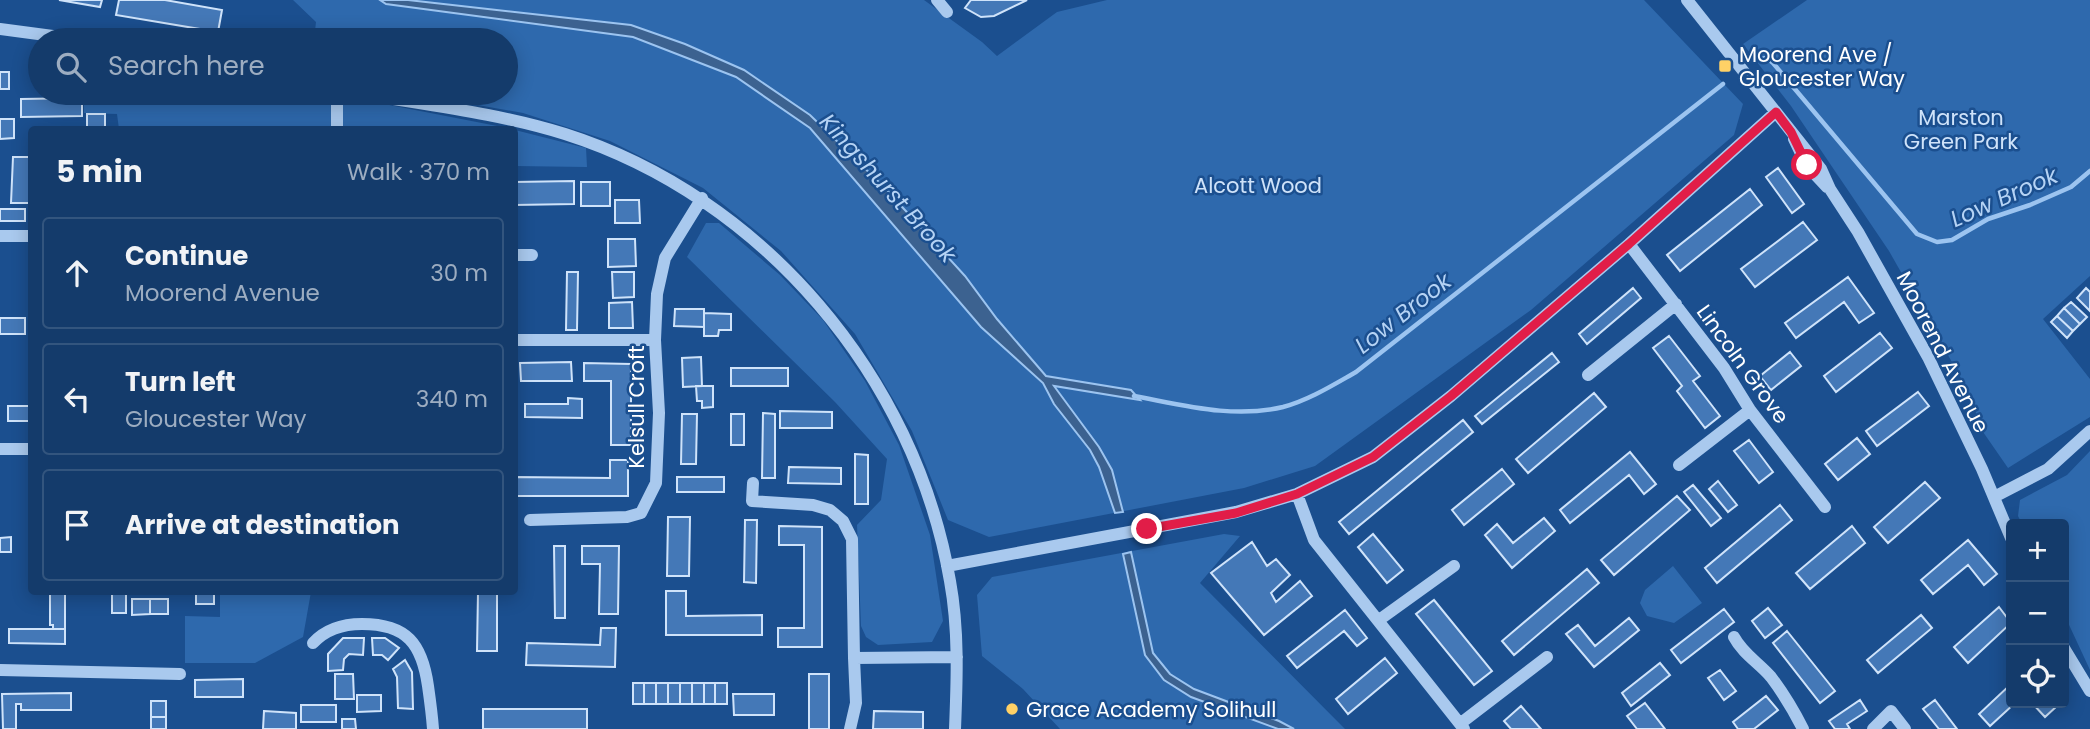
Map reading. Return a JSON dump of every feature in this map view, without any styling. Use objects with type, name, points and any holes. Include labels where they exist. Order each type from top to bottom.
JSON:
[{"type":"street","points":[[937,0],[947,12]]},
{"type":"street","name":"Moorend Avenue","points":[[1687,0],[1791,132],[1801,157],[1812,173],[1829,189],[1858,232],[1928,357],[2006,526]]},
{"type":"street","points":[[0,29],[28,33]]},
{"type":"street","points":[[337,105],[337,126]]},
{"type":"street","points":[[425,105],[522,122],[567,135],[656,173],[702,198],[793,275],[843,334],[884,396],[902,431],[934,518],[947,565],[954,605],[957,657],[955,729]]},
{"type":"street","points":[[947,565],[1236,513],[1297,494],[1373,457],[1451,396],[1629,244],[1776,112]]},
{"type":"street","name":"Kelsull Croft","points":[[530,520],[616,518],[641,513],[656,483],[659,413],[655,340],[657,294],[665,258],[702,198]]},
{"type":"street","points":[[0,236],[28,236]]},
{"type":"street","name":"Lincoln Grove","points":[[1629,244],[1724,368],[1750,410],[1825,507]]},
{"type":"street","points":[[518,256],[532,256]]},
{"type":"street","points":[[1588,375],[1676,304]]},
{"type":"street","points":[[518,340],[655,340]]},
{"type":"street","points":[[1679,465],[1750,410]]},
{"type":"street","points":[[1994,497],[2048,469],[2090,430]]},
{"type":"street","points":[[0,449],[28,449]]},
{"type":"street","points":[[753,483],[752,501],[813,505],[830,510],[844,521],[852,539],[856,703],[850,729]]},
{"type":"street","points":[[1297,494],[1314,540],[1463,726],[1547,657]]},
{"type":"street","points":[[1379,620],[1454,566]]},
{"type":"street","points":[[313,643],[321,635],[349,624],[376,624],[395,628],[414,642],[425,662],[433,729]]},
{"type":"street","points":[[1734,637],[1740,648],[1770,676],[1802,729]]},
{"type":"street","points":[[854,658],[957,657]]},
{"type":"street","points":[[2069,658],[2090,691]]},
{"type":"street","points":[[0,670],[180,674]]},
{"type":"street","points":[[1873,729],[1891,711],[1905,729]]},
{"type":"green space","name":"Alcott Wood","points":[[293,0],[924,0],[997,56],[1057,12],[1107,0],[1644,0],[1743,104],[1734,135],[1531,310],[1315,466],[1244,488],[989,537],[948,520],[912,431],[855,334],[781,251],[703,188],[610,141],[523,113],[478,105],[518,105],[518,28],[315,28],[316,22]]},
{"type":"green space","name":"Marston Green Park","points":[[1807,0],[2090,0],[2090,276],[2043,319],[2090,379],[2090,417],[2008,468],[1981,429],[1970,394],[1889,251],[1791,106],[1743,44]]},
{"type":"green space","points":[[84,105],[389,105],[498,126],[119,126],[117,114],[84,113]]},
{"type":"green space","points":[[518,131],[586,148],[587,167],[518,166]]},
{"type":"green space","points":[[706,223],[719,223],[780,275],[823,320],[865,381],[899,445],[930,535],[943,621],[932,642],[878,645],[866,637],[861,626],[857,525],[881,500],[887,459],[835,402],[687,257]]},
{"type":"green space","points":[[2090,451],[2090,670],[2069,625],[2069,519],[2020,519],[2018,516],[2020,500],[2067,475]]},
{"type":"green space","points":[[1224,534],[1240,536],[1200,583],[1345,729],[1060,729],[1023,689],[982,656],[977,595],[992,577]]},
{"type":"green space","points":[[1673,566],[1702,603],[1674,623],[1647,616],[1640,603],[1645,590]]},
{"type":"green space","points":[[220,595],[310,595],[303,637],[255,663],[185,663],[185,616],[220,617]]},
{"type":"shaded area","points":[[380,0],[408,0],[631,25],[685,44],[744,70],[810,115],[884,187],[965,276],[997,319],[1046,376],[1131,390],[1140,400],[1054,386],[1099,447],[1112,470],[1123,512],[1115,513],[1090,450],[1054,404],[1043,383],[981,327],[810,128],[736,77],[633,37],[386,4]]},
{"type":"shaded area","points":[[1131,552],[1153,653],[1170,674],[1194,689],[1294,729],[1278,729],[1191,697],[1164,680],[1145,655],[1123,554]]},
{"type":"building","points":[[59,0],[102,0],[100,7]]},
{"type":"building","points":[[119,0],[165,0],[222,10],[219,28],[194,28],[116,15]]},
{"type":"building","points":[[971,0],[1027,0],[994,16],[981,17],[965,8]]},
{"type":"building","points":[[0,72],[9,72],[9,89],[0,89]]},
{"type":"building","points":[[21,99],[28,99],[28,105],[82,105],[82,116],[21,117]]},
{"type":"building","points":[[87,114],[105,114],[105,126],[87,126]]},
{"type":"building","points":[[0,119],[14,119],[14,138],[0,139]]},
{"type":"building","points":[[13,157],[28,157],[28,203],[11,203]]},
{"type":"building","points":[[1778,168],[1804,204],[1792,213],[1766,177]]},
{"type":"building","points":[[574,181],[574,204],[518,205],[518,182]]},
{"type":"building","points":[[581,182],[610,182],[610,206],[581,206]]},
{"type":"building","points":[[1750,189],[1762,205],[1680,271],[1667,255]]},
{"type":"building","points":[[615,200],[639,200],[640,223],[615,223]]},
{"type":"building","points":[[0,209],[25,209],[25,221],[0,221]]},
{"type":"building","points":[[1803,222],[1817,240],[1755,287],[1741,269]]},
{"type":"building","points":[[608,239],[635,239],[636,266],[608,267]]},
{"type":"building","points":[[567,272],[578,272],[577,330],[566,330]]},
{"type":"building","points":[[612,272],[634,272],[634,297],[613,298]]},
{"type":"building","points":[[1848,277],[1874,313],[1859,323],[1844,302],[1796,338],[1785,323]]},
{"type":"building","points":[[1633,288],[1641,298],[1587,344],[1579,334]]},
{"type":"building","points":[[2086,288],[2090,292],[2090,311],[2077,298]]},
{"type":"building","points":[[632,302],[633,328],[609,328],[609,303]]},
{"type":"building","points":[[2071,302],[2087,317],[2080,324],[2064,308]]},
{"type":"building","points":[[2064,308],[2080,324],[2073,331],[2057,316]]},
{"type":"building","points":[[675,309],[704,309],[704,327],[674,326]]},
{"type":"building","points":[[704,313],[731,314],[731,330],[719,330],[718,336],[704,336]]},
{"type":"building","points":[[2057,316],[2073,331],[2067,338],[2051,322]]},
{"type":"building","points":[[0,318],[25,318],[25,334],[0,334]]},
{"type":"building","points":[[1880,333],[1892,348],[1836,392],[1824,376]]},
{"type":"building","points":[[1669,336],[1700,376],[1693,381],[1720,416],[1705,428],[1677,391],[1682,386],[1653,348]]},
{"type":"building","points":[[1790,352],[1801,366],[1771,390],[1760,376]]},
{"type":"building","points":[[1552,353],[1559,362],[1482,424],[1475,416]]},
{"type":"building","points":[[701,357],[702,386],[683,387],[682,358]]},
{"type":"building","points":[[571,362],[572,381],[521,381],[520,363]]},
{"type":"building","points":[[584,363],[631,364],[631,445],[611,445],[611,381],[584,381]]},
{"type":"building","points":[[731,368],[788,368],[788,386],[731,386]]},
{"type":"building","points":[[696,386],[713,386],[713,407],[702,408],[702,401],[697,401]]},
{"type":"building","points":[[1918,392],[1929,406],[1877,446],[1866,431]]},
{"type":"building","points":[[1594,393],[1606,407],[1528,473],[1516,459]]},
{"type":"building","points":[[568,398],[582,399],[582,418],[525,417],[525,404],[568,404]]},
{"type":"building","points":[[8,406],[28,406],[28,421],[8,421]]},
{"type":"building","points":[[780,411],[832,412],[832,428],[780,428]]},
{"type":"building","points":[[763,413],[775,414],[775,478],[762,478]]},
{"type":"building","points":[[682,414],[697,414],[696,464],[681,464]]},
{"type":"building","points":[[731,414],[744,414],[744,445],[731,445]]},
{"type":"building","points":[[1463,420],[1473,432],[1349,534],[1339,522]]},
{"type":"building","points":[[1857,438],[1870,454],[1838,480],[1825,464]]},
{"type":"building","points":[[1749,440],[1773,472],[1759,483],[1734,451]]},
{"type":"building","points":[[1630,452],[1656,484],[1644,494],[1629,475],[1570,523],[1560,510]]},
{"type":"building","points":[[855,454],[868,455],[868,504],[855,504]]},
{"type":"building","points":[[610,460],[628,460],[628,496],[518,496],[518,477],[610,478]]},
{"type":"building","points":[[789,467],[841,468],[841,484],[788,483]]},
{"type":"building","points":[[1502,469],[1514,484],[1464,525],[1452,510]]},
{"type":"building","points":[[677,477],[724,477],[724,492],[677,492]]},
{"type":"building","points":[[1718,481],[1737,505],[1728,512],[1709,489]]},
{"type":"building","points":[[1925,482],[1940,498],[1888,543],[1874,527]]},
{"type":"building","points":[[1693,485],[1721,518],[1711,526],[1684,492]]},
{"type":"building","points":[[1677,496],[1690,510],[1614,575],[1601,560]]},
{"type":"building","points":[[1780,505],[1792,520],[1717,583],[1705,568]]},
{"type":"building","points":[[668,517],[690,517],[689,576],[667,576]]},
{"type":"building","points":[[1544,518],[1555,531],[1512,568],[1485,535],[1497,524],[1513,543]]},
{"type":"building","points":[[745,520],[757,520],[756,583],[744,582]]},
{"type":"building","points":[[779,526],[822,527],[822,647],[778,647],[778,628],[804,628],[804,545],[779,545]]},
{"type":"building","points":[[1852,526],[1865,543],[1810,589],[1796,573]]},
{"type":"building","points":[[1373,534],[1403,570],[1387,583],[1358,547]]},
{"type":"building","points":[[11,537],[11,552],[0,552],[0,538]]},
{"type":"building","points":[[1968,540],[1997,574],[1984,585],[1968,565],[1933,594],[1921,580]]},
{"type":"building","points":[[1252,542],[1267,566],[1276,559],[1290,575],[1271,593],[1276,602],[1300,581],[1312,596],[1264,635],[1211,573]]},
{"type":"building","points":[[554,546],[565,546],[565,618],[555,618]]},
{"type":"building","points":[[582,546],[619,546],[618,614],[599,614],[600,564],[582,564]]},
{"type":"building","points":[[1587,569],[1599,583],[1514,655],[1502,641]]},
{"type":"building","points":[[666,591],[686,591],[686,616],[762,615],[762,635],[666,635]]},
{"type":"building","points":[[50,595],[65,595],[65,629],[53,629],[53,625],[50,625]]},
{"type":"building","points":[[112,595],[126,595],[126,613],[112,613]]},
{"type":"building","points":[[196,595],[214,595],[214,604],[196,604]]},
{"type":"building","points":[[478,595],[497,595],[497,651],[477,651]]},
{"type":"building","points":[[132,599],[150,599],[150,614],[132,615]]},
{"type":"building","points":[[150,599],[168,599],[168,614],[150,614]]},
{"type":"building","points":[[1434,600],[1492,671],[1474,685],[1416,614]]},
{"type":"building","points":[[1999,607],[2006,616],[2006,628],[1968,663],[1954,647]]},
{"type":"building","points":[[1768,608],[1782,625],[1765,638],[1752,621]]},
{"type":"building","points":[[1724,609],[1734,622],[1681,663],[1671,650]]},
{"type":"building","points":[[1345,610],[1367,638],[1357,646],[1344,631],[1297,668],[1287,656]]},
{"type":"building","points":[[1921,615],[1932,628],[1878,673],[1867,660]]},
{"type":"building","points":[[1629,618],[1639,630],[1594,667],[1566,634],[1578,625],[1595,646]]},
{"type":"building","points":[[601,628],[616,628],[615,667],[526,665],[527,643],[600,645]]},
{"type":"building","points":[[9,629],[65,629],[65,644],[9,643]]},
{"type":"building","points":[[1787,631],[1835,691],[1820,703],[1773,643]]},
{"type":"building","points":[[343,638],[364,638],[363,655],[349,654],[344,659],[343,670],[328,671],[328,654]]},
{"type":"building","points":[[372,638],[385,638],[399,648],[388,660],[382,655],[373,655]]},
{"type":"building","points":[[1385,658],[1397,673],[1348,714],[1336,699]]},
{"type":"building","points":[[405,660],[412,672],[413,709],[398,708],[397,677],[393,669]]},
{"type":"building","points":[[1660,663],[1670,675],[1631,706],[1622,693]]},
{"type":"building","points":[[1720,670],[1736,691],[1724,700],[1708,678]]},
{"type":"building","points":[[335,674],[353,674],[354,699],[335,699]]},
{"type":"building","points":[[809,674],[829,674],[829,729],[809,729]]},
{"type":"building","points":[[243,679],[243,697],[195,697],[195,680]]},
{"type":"building","points":[[633,683],[644,683],[644,704],[633,704]]},
{"type":"building","points":[[644,683],[656,683],[656,704],[644,704]]},
{"type":"building","points":[[656,683],[668,683],[668,704],[656,704]]},
{"type":"building","points":[[668,683],[680,683],[680,704],[668,704]]},
{"type":"building","points":[[680,683],[692,683],[692,704],[680,704]]},
{"type":"building","points":[[692,683],[704,683],[704,704],[692,704]]},
{"type":"building","points":[[704,683],[715,683],[715,704],[704,704]]},
{"type":"building","points":[[715,683],[727,683],[727,704],[715,704]]},
{"type":"building","points":[[2006,689],[2006,708],[2010,708],[1990,726],[1979,714]]},
{"type":"building","points":[[71,693],[71,710],[21,710],[21,704],[16,704],[16,729],[3,729],[2,694]]},
{"type":"building","points":[[733,694],[774,694],[774,715],[734,715]]},
{"type":"building","points":[[357,695],[381,695],[381,711],[357,712]]},
{"type":"building","points":[[1766,696],[1778,710],[1754,729],[1738,729],[1733,722]]},
{"type":"building","points":[[1860,700],[1867,711],[1847,724],[1850,729],[1835,729],[1829,721]]},
{"type":"building","points":[[1935,700],[1957,729],[1939,729],[1923,709]]},
{"type":"building","points":[[151,701],[166,701],[166,717],[151,717]]},
{"type":"building","points":[[1645,703],[1665,729],[1637,729],[1627,716]]},
{"type":"building","points":[[301,705],[336,705],[336,722],[301,722]]},
{"type":"building","points":[[1521,706],[1541,729],[1511,729],[1504,721]]},
{"type":"building","points":[[2037,708],[2055,708],[2045,717]]},
{"type":"building","points":[[483,709],[587,709],[587,729],[483,729]]},
{"type":"building","points":[[264,711],[296,713],[296,729],[263,729]]},
{"type":"building","points":[[874,711],[923,712],[923,729],[873,729]]},
{"type":"building","points":[[151,717],[166,717],[166,729],[151,729]]},
{"type":"building","points":[[342,719],[355,719],[356,729],[342,729]]},
{"type":"waterway","name":"Low Brook","points":[[1758,59],[1767,58],[1773,63],[1917,234],[1937,242],[1952,240],[1988,219],[2071,187],[2090,171]]},
{"type":"waterway","name":"Low Brook","points":[[1134,396],[1189,407],[1246,412],[1283,407],[1321,392],[1356,372],[1723,84]]},
{"type":"place","name":"Moorend Ave / Gloucester Way","points":[[1725,66]]},
{"type":"place","name":"Grace Academy Solihull","points":[[1012,709]]},
{"type":"route","points":[[1147,529],[1236,513],[1297,494],[1373,457],[1451,396],[1629,244],[1776,112],[1791,132],[1807,165]]},
{"type":"water label","name":"Kingshurst Brook","points":[[888,188]]}]
